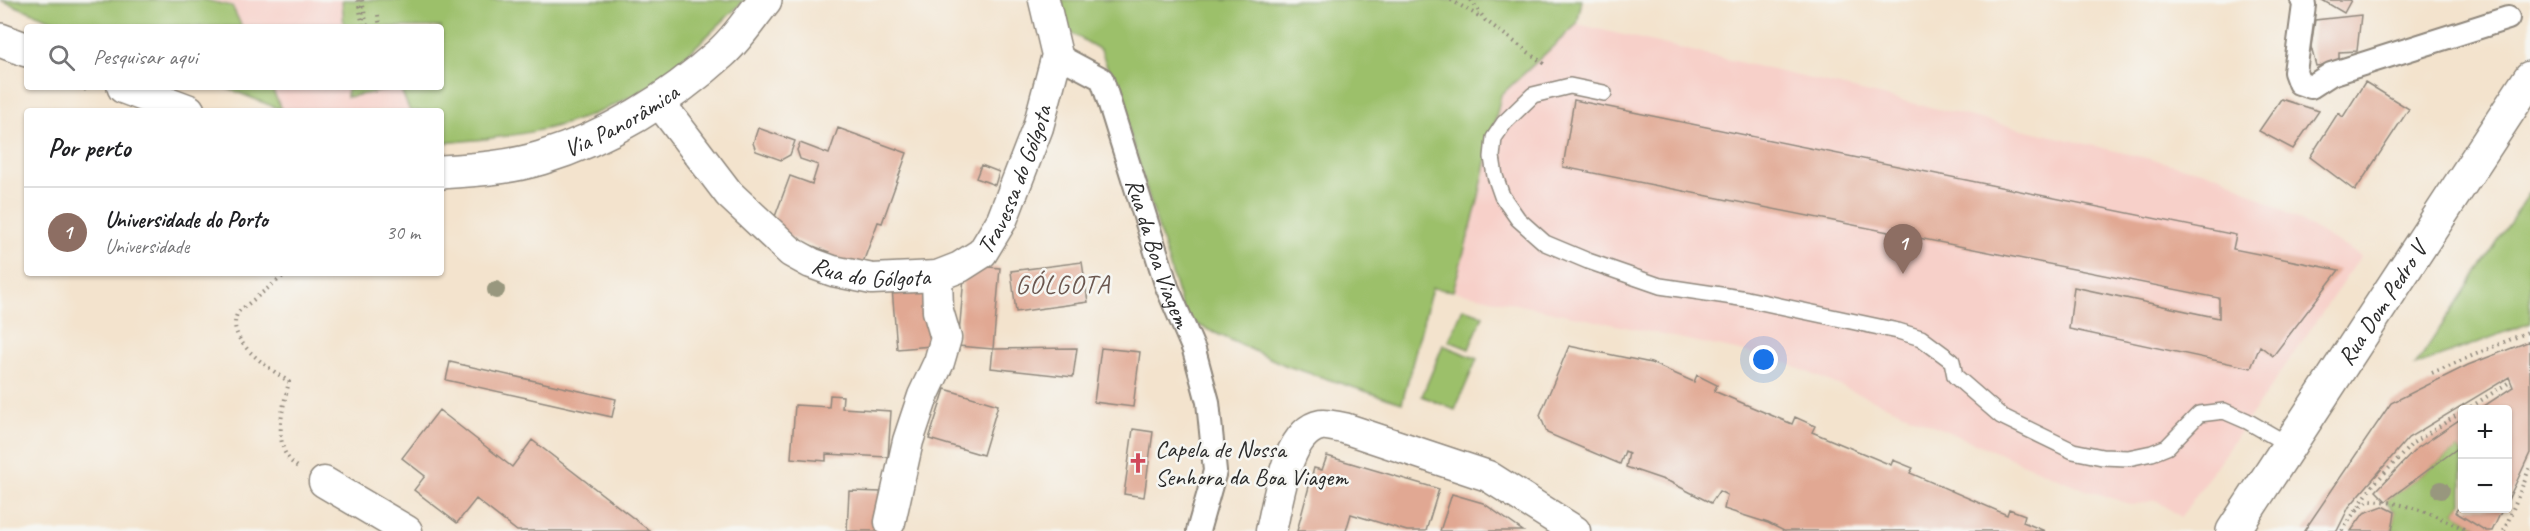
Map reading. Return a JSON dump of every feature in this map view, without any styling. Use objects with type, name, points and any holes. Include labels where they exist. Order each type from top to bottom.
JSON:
[{"type":"main road","name":"Via Panorâmica","points":[[444,172],[492,168],[540,158],[604,133],[659,102],[722,52],[765,0]]},
{"type":"main road","points":[[0,40],[24,49]]},
{"type":"main road","name":"Rua Dom Pedro V","points":[[2233,531],[2530,78]]},
{"type":"main road","points":[[132,90],[180,108]]},
{"type":"street","points":[[1044,0],[1057,55]]},
{"type":"street","points":[[2302,0],[2304,5],[2295,72],[2299,83],[2310,87],[2331,74],[2508,18]]},
{"type":"street","name":"Travessa do Gólgota","points":[[937,276],[960,267],[982,253],[1002,220],[1038,127],[1057,55]]},
{"type":"street","name":"Rua da Boa Viagem","points":[[1057,55],[1102,79],[1167,287],[1194,350],[1208,402],[1215,471],[1198,531]]},
{"type":"street","name":"Rua do Gólgota","points":[[659,102],[729,194],[791,252],[833,271],[872,279],[937,276],[938,311],[946,338],[939,362],[922,396],[908,441],[890,522]]},
{"type":"street","points":[[1271,531],[1292,450],[1311,429],[1322,425],[1344,428],[1488,476],[1575,531]]},
{"type":"street","points":[[324,482],[407,531]]},
{"type":"lane","points":[[1604,93],[1570,86],[1533,95],[1504,123],[1494,138],[1492,157],[1502,196],[1518,219],[1545,243],[1588,261],[1660,286],[1747,299],[1898,331],[1921,338],[1952,361],[1955,376],[2001,416],[2073,451],[2102,457],[2128,458],[2152,453],[2168,447],[2199,414],[2224,411],[2247,421],[2289,446]]},
{"type":"path","points":[[360,0],[364,24]]},
{"type":"path","points":[[1451,0],[1518,42],[1570,86]]},
{"type":"path","points":[[1471,0],[1485,20]]},
{"type":"path","points":[[378,15],[380,24]]},
{"type":"path","points":[[283,276],[238,312],[234,321],[236,332],[243,344],[289,382],[282,414],[283,448],[291,463],[324,482]]},
{"type":"path","points":[[2432,373],[2530,331]]},
{"type":"path","points":[[2473,405],[2508,383]]},
{"type":"path","points":[[2342,531],[2373,485],[2413,442],[2458,415]]},
{"type":"path","points":[[2504,531],[2530,468]]},
{"type":"path","points":[[2352,514],[2369,500],[2386,501],[2407,505],[2440,517],[2468,531]]},
{"type":"shaded area","points":[[0,0],[368,0],[372,24],[62,24]]},
{"type":"shaded area","points":[[1577,24],[2222,176],[2361,256],[2181,517],[2156,500],[2133,505],[2086,490],[1774,358],[1453,291],[1477,205],[1501,95]]},
{"type":"shaded area","points":[[232,90],[401,90],[409,108],[278,108]]},
{"type":"green space","points":[[0,0],[204,0],[232,6],[241,24],[62,24]]},
{"type":"green space","points":[[342,0],[745,0],[687,55],[650,86],[600,111],[579,120],[534,131],[488,139],[444,143],[444,108],[409,108],[401,90],[444,90],[444,24],[344,24]]},
{"type":"green space","points":[[1058,0],[1582,0],[1577,24],[1501,95],[1477,205],[1453,291],[1432,288],[1402,403],[1287,366],[1198,325],[1184,314],[1125,117],[1101,50],[1066,30]]},
{"type":"green space","points":[[232,90],[272,90],[281,108]]},
{"type":"green space","points":[[347,90],[388,90],[347,97]]},
{"type":"green space","points":[[2530,192],[2530,323],[2415,366]]},
{"type":"green space","points":[[1463,308],[1483,316],[1469,349],[1449,341]]},
{"type":"green space","points":[[1443,345],[1477,359],[1455,410],[1422,396]]},
{"type":"green space","points":[[2458,448],[2458,508],[2455,512],[2486,531],[2392,531],[2395,512],[2386,501]]},
{"type":"building","points":[[2322,0],[2351,0],[2344,13]]},
{"type":"building","points":[[2361,15],[2357,51],[2339,52],[2339,63],[2316,66],[2311,47],[2315,20]]},
{"type":"building","points":[[2365,82],[2409,109],[2355,191],[2310,157],[2338,113],[2343,117]]},
{"type":"building","points":[[2281,99],[2319,111],[2293,149],[2259,131]]},
{"type":"building","points":[[1574,100],[2236,235],[2233,249],[2339,270],[2273,356],[2260,346],[2251,368],[2069,329],[2074,287],[2219,318],[2219,298],[1563,167]]},
{"type":"building","points":[[758,128],[795,141],[790,155],[781,160],[756,151],[753,143]]},
{"type":"building","points":[[838,128],[907,153],[882,223],[878,222],[861,268],[827,256],[829,252],[770,230],[790,176],[812,184],[818,165],[800,159],[797,150],[800,143],[829,154]]},
{"type":"building","points":[[981,165],[999,172],[995,185],[976,178]]},
{"type":"building","points":[[1082,262],[1088,302],[1016,312],[1011,271]]},
{"type":"building","points":[[965,265],[1000,268],[993,349],[958,346]]},
{"type":"building","points":[[925,286],[931,346],[897,349],[892,288]]},
{"type":"building","points":[[2530,341],[2530,453],[2512,491],[2512,405],[2486,405],[2513,387],[2509,377],[2463,405],[2458,405],[2458,408],[2408,438],[2349,507],[2337,531],[2304,531],[2391,403],[2468,365]]},
{"type":"building","points":[[1569,346],[1651,363],[1694,382],[1697,375],[1717,385],[1714,391],[1792,424],[1795,417],[1815,426],[1812,432],[1891,465],[1893,460],[1913,468],[1910,473],[2007,515],[2009,509],[2025,515],[2023,522],[2045,531],[1784,531],[1768,523],[1724,509],[1727,495],[1719,491],[1711,503],[1670,482],[1626,467],[1629,453],[1625,451],[1620,464],[1547,433],[1540,415]]},
{"type":"building","points":[[1077,348],[1073,377],[991,368],[993,349]]},
{"type":"building","points":[[1101,348],[1140,352],[1133,407],[1094,402]]},
{"type":"building","points":[[450,362],[616,399],[612,417],[446,380]]},
{"type":"building","points":[[945,389],[998,405],[983,455],[929,439]]},
{"type":"building","points":[[830,395],[843,396],[842,408],[891,411],[888,457],[826,454],[826,461],[791,458],[795,405],[829,407]]},
{"type":"building","points":[[439,410],[512,467],[532,440],[650,531],[517,531],[476,499],[457,523],[414,490],[425,476],[402,458]]},
{"type":"building","points":[[2458,421],[2458,448],[2386,501],[2376,491],[2416,449]]},
{"type":"building","name":"Capela de Nossa Senhora da Boa Viagem","points":[[1133,429],[1153,432],[1144,497],[1124,494]]},
{"type":"building","points":[[1327,456],[1439,489],[1426,531],[1407,531],[1351,514],[1346,531],[1297,531],[1314,468],[1322,470]]},
{"type":"building","points":[[849,491],[882,492],[880,531],[847,531]]},
{"type":"building","points":[[1452,494],[1483,503],[1523,531],[1440,531]]},
{"type":"building","points":[[2383,506],[2395,512],[2392,531],[2351,531],[2364,513]]},
{"type":"building","points":[[2458,508],[2458,513],[2501,513],[2492,531],[2486,531],[2455,512]]},
{"type":"place","name":"Universidade do Porto","points":[[1903,274]]},
{"type":"place","name":"Capela de Nossa Senhora da Boa Viagem","points":[[1138,463]]},
{"type":"district","name":"GÓLGOTA","points":[[1063,284]]}]
